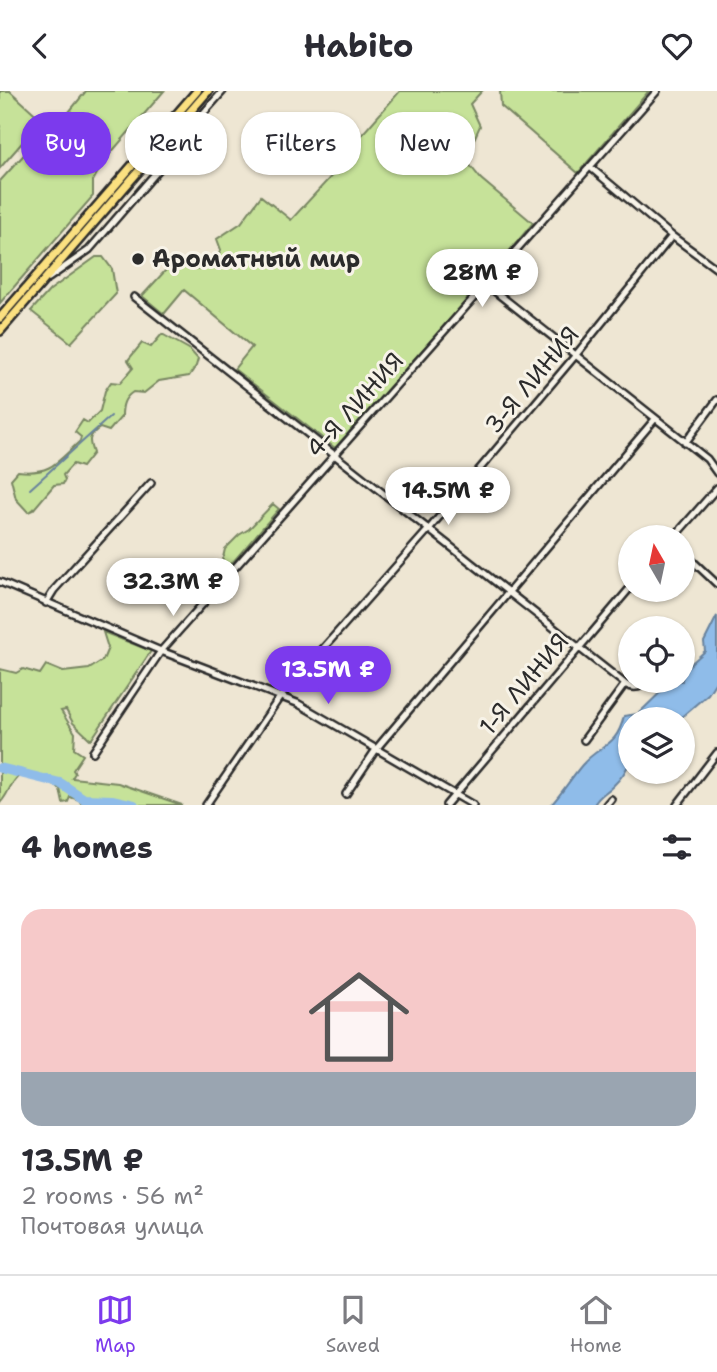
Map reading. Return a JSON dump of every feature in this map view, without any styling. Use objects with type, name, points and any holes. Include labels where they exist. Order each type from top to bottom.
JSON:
[{"type":"main road","points":[[0,318],[197,91]]},
{"type":"main road","points":[[0,331],[208,91]]},
{"type":"street","points":[[43,281],[89,250],[223,91]]},
{"type":"street","name":"4-Я ЛИНИЯ","points":[[93,752],[161,651],[657,91]]},
{"type":"street","points":[[590,167],[672,236],[717,269]]},
{"type":"street","name":"3-Я ЛИНИЯ","points":[[206,805],[280,697],[429,530],[672,236]]},
{"type":"street","points":[[486,285],[707,459],[717,473]]},
{"type":"street","points":[[134,297],[618,678]]},
{"type":"street","points":[[685,443],[717,400]]},
{"type":"street","points":[[346,794],[377,748],[655,419]]},
{"type":"street","points":[[46,603],[54,590],[151,483]]},
{"type":"street","points":[[685,525],[717,488]]},
{"type":"street","points":[[695,563],[717,584]]},
{"type":"street","points":[[0,582],[161,651],[297,703],[473,805]]},
{"type":"street","name":"1-Я ЛИНИЯ","points":[[446,805],[618,602]]},
{"type":"street","points":[[584,740],[618,693]]},
{"type":"street","points":[[677,805],[717,753]]},
{"type":"street","points":[[606,805],[611,799]]},
{"type":"green space","points":[[0,91],[10,91],[33,112],[21,112],[21,144],[0,168]]},
{"type":"green space","points":[[86,91],[164,91],[146,112],[125,112],[125,136],[111,153],[111,112],[69,112]]},
{"type":"green space","points":[[400,91],[482,91],[470,104],[474,112],[382,112]]},
{"type":"green space","points":[[500,91],[649,91],[578,173],[501,106]]},
{"type":"green space","points":[[475,115],[480,126],[475,137]]},
{"type":"green space","points":[[375,120],[375,175],[475,175],[475,172],[533,223],[335,448],[234,369],[252,347],[184,290],[164,314],[142,296],[176,259],[191,269],[211,268],[221,250],[217,239],[241,223],[261,196],[291,220],[332,175],[361,175],[361,136]]},
{"type":"green space","points":[[21,158],[21,175],[96,175],[93,181],[93,196],[0,303],[0,181]]},
{"type":"green space","points":[[96,257],[103,257],[112,269],[116,294],[71,343],[31,311],[50,290]]},
{"type":"green space","points":[[162,334],[189,349],[198,359],[189,376],[159,381],[144,393],[130,394],[124,402],[122,416],[109,431],[100,428],[91,437],[93,453],[82,467],[73,464],[63,475],[63,484],[54,485],[33,510],[28,512],[16,499],[11,479],[18,471],[46,469],[80,441],[81,437],[75,432],[83,420],[88,423],[100,411],[105,391],[111,382],[120,383],[133,368],[128,360],[142,343],[151,347]]},
{"type":"green space","points":[[273,504],[279,509],[225,571],[216,567],[222,562],[225,549]]},
{"type":"green space","points":[[103,632],[151,651],[91,740],[73,723],[66,710],[61,711],[75,733],[74,749],[83,755],[73,770],[75,773],[72,778],[118,783],[182,805],[82,805],[79,800],[70,797],[68,802],[63,803],[60,789],[19,776],[0,803],[0,669],[16,673],[23,669],[40,674],[46,665],[63,672],[89,669],[103,660],[108,648]]},
{"type":"water","points":[[717,616],[717,680],[708,694],[693,707],[645,707],[660,693],[695,693],[695,660],[705,651],[704,642]]},
{"type":"water","points":[[617,734],[618,781],[594,805],[551,805],[582,765]]},
{"type":"waterway","points":[[30,489],[111,416]]},
{"type":"waterway","points":[[0,768],[60,783],[84,799],[112,800],[134,805]]},
{"type":"place","name":"Ароматный мир","points":[[138,259]]}]
